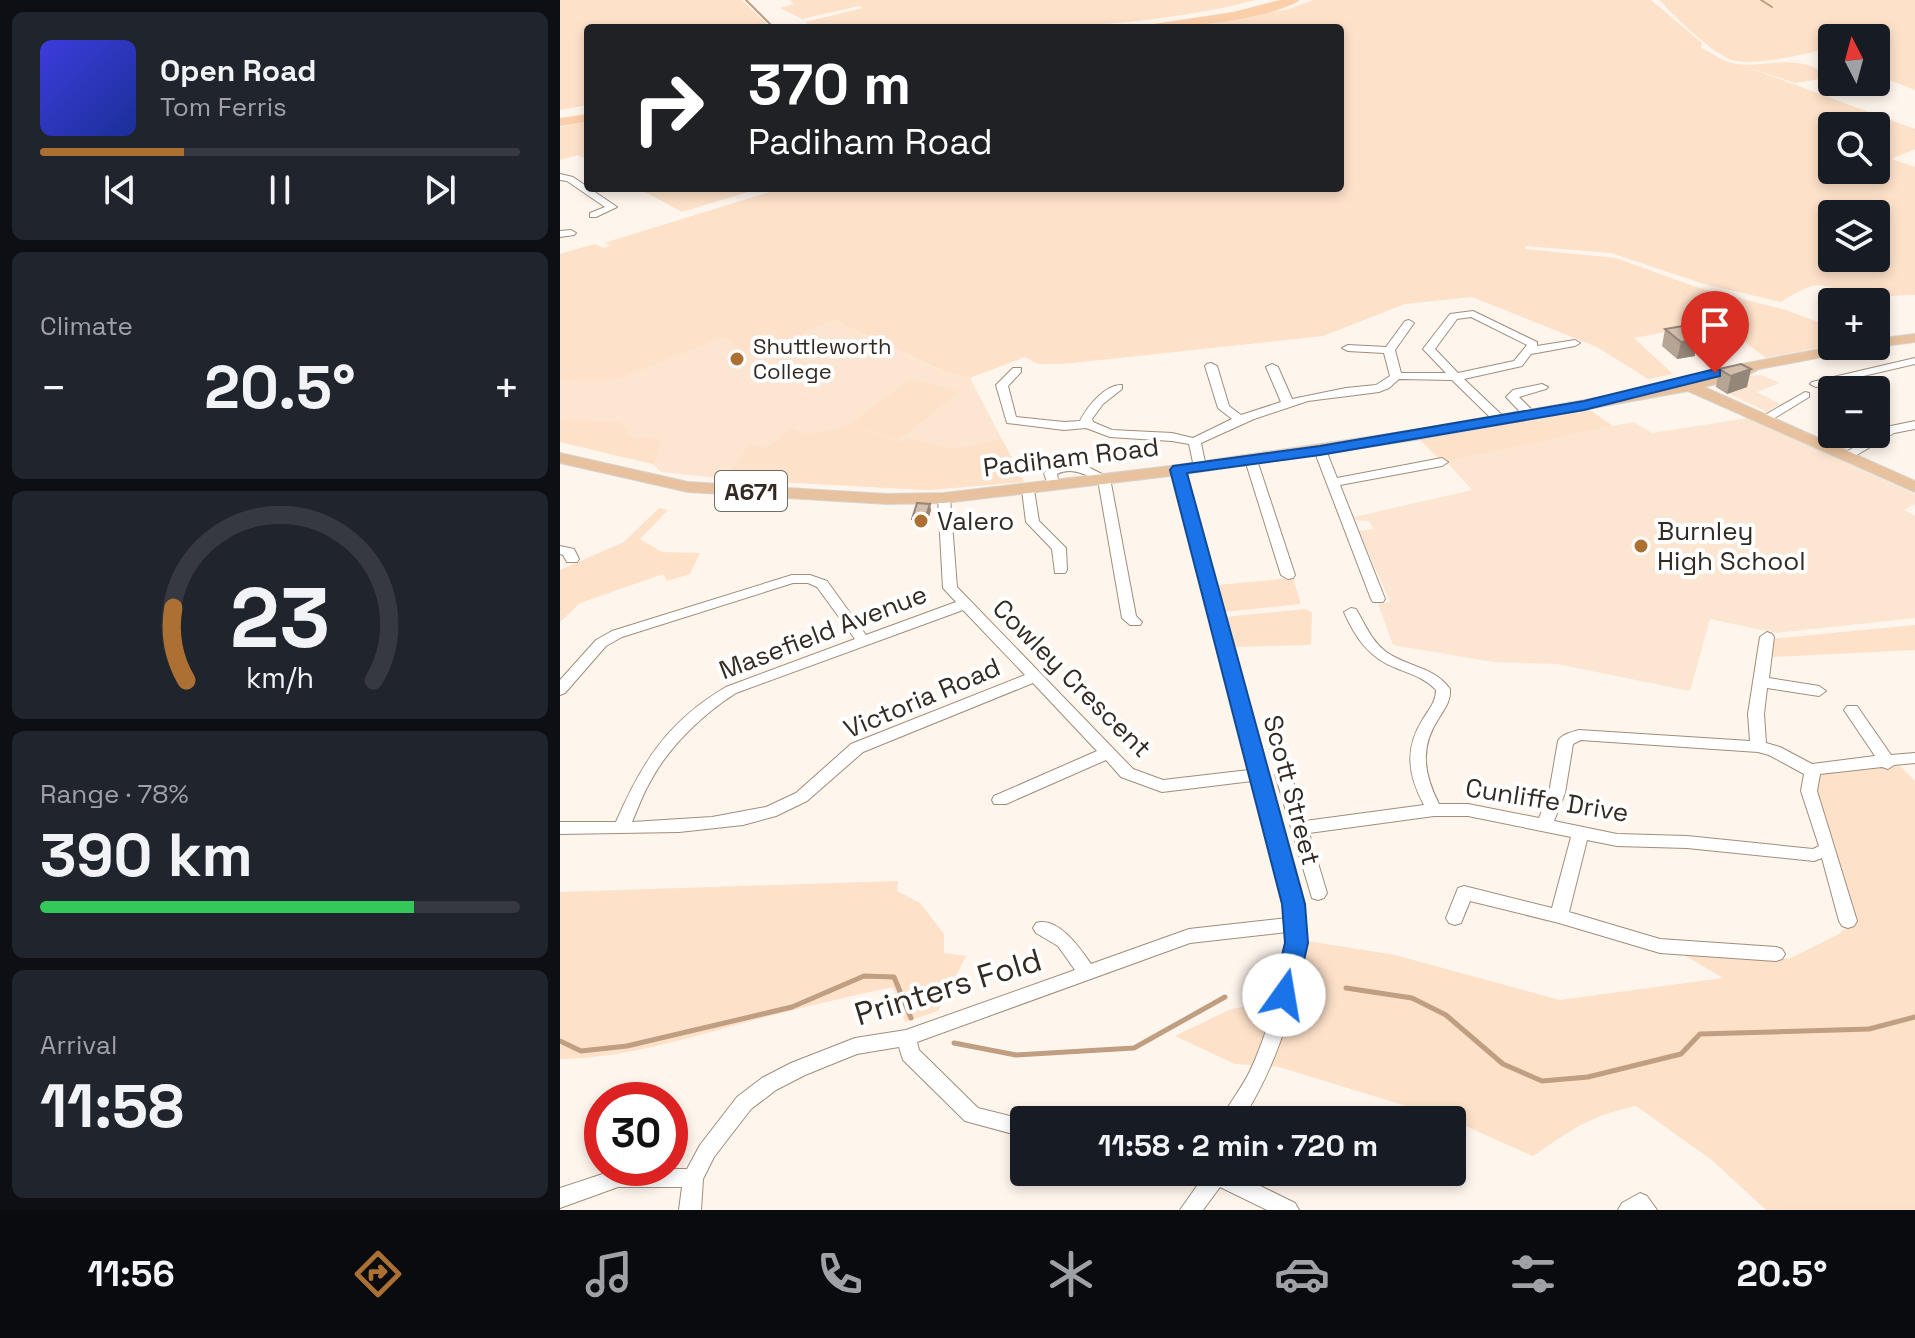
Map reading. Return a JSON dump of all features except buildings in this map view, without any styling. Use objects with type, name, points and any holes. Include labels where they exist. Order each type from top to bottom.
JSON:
[{"type":"main road","points":[[1890,341],[1915,338]]},
{"type":"main road","name":"Padiham Road","points":[[944,498],[1028,490],[1320,450],[1584,406],[1818,354]]},
{"type":"main road","points":[[1684,384],[1915,487]]},
{"type":"main road","name":"A671","points":[[560,458],[688,487],[887,499],[944,498]]},
{"type":"street","points":[[560,177],[570,179],[584,188]]},
{"type":"street","points":[[590,192],[612,207],[593,215]]},
{"type":"street","points":[[1396,376],[1455,377],[1518,364],[1533,344],[1473,314],[1454,316],[1429,349],[1455,377],[1500,420]]},
{"type":"street","points":[[1389,350],[1409,323]]},
{"type":"street","points":[[1528,351],[1575,343]]},
{"type":"street","points":[[1348,348],[1389,350]]},
{"type":"street","points":[[1017,370],[1002,385],[1011,420],[1064,426],[1087,424],[1110,433],[1172,437],[1195,442],[1240,420],[1288,404],[1349,391],[1370,392],[1390,385],[1396,376],[1389,350]]},
{"type":"street","points":[[1816,384],[1915,361]]},
{"type":"street","points":[[1211,366],[1224,408],[1240,420]]},
{"type":"street","points":[[1272,367],[1288,404]]},
{"type":"street","points":[[1087,424],[1086,419],[1099,402],[1118,387]]},
{"type":"street","points":[[1530,415],[1512,397],[1517,392],[1542,387]]},
{"type":"street","points":[[1764,419],[1805,395]]},
{"type":"street","points":[[1846,456],[1890,430],[1915,425]]},
{"type":"street","points":[[1195,442],[1200,467]]},
{"type":"street","points":[[1320,450],[1378,599]]},
{"type":"street","points":[[1251,460],[1288,575]]},
{"type":"street","points":[[1332,483],[1442,462]]},
{"type":"street","name":"Scott Street","points":[[1178,470],[1297,924],[1294,954],[1270,1041],[1260,1070],[1239,1106]]},
{"type":"street","points":[[1104,478],[1129,618],[1135,622]]},
{"type":"street","points":[[1028,490],[1033,522],[1059,548],[1060,570]]},
{"type":"street","name":"Cowley Crescent","points":[[944,498],[950,588],[1127,773],[1162,786],[1258,775]]},
{"type":"street","points":[[560,550],[569,552],[572,559]]},
{"type":"street","points":[[560,690],[601,643],[617,634],[792,579],[810,579],[822,584],[863,641]]},
{"type":"street","name":"Masefield Avenue","points":[[621,828],[645,776],[675,738],[713,700],[731,690],[965,604]]},
{"type":"street","points":[[1351,612],[1359,631],[1379,653],[1430,677],[1443,689],[1441,703],[1419,739],[1415,757],[1421,784],[1434,810]]},
{"type":"street","points":[[1758,747],[1756,714],[1767,637]]},
{"type":"street","name":"Victoria Road","points":[[560,828],[621,828],[747,819],[775,811],[814,788],[838,760],[857,748],[1035,677]]},
{"type":"street","points":[[1760,682],[1819,691]]},
{"type":"street","points":[[1852,710],[1888,763]]},
{"type":"street","points":[[1544,826],[1557,793],[1566,741],[1573,736],[1591,734],[1758,747],[1774,751],[1812,771],[1832,766],[1915,758]]},
{"type":"street","points":[[1000,800],[1108,753]]},
{"type":"street","points":[[1812,771],[1809,791],[1848,921]]},
{"type":"street","points":[[1283,774],[1318,893]]},
{"type":"street","name":"Cunliffe Drive","points":[[1299,828],[1434,810],[1488,813],[1580,835],[1807,855],[1820,854],[1828,847]]},
{"type":"street","points":[[1559,916],[1580,835]]},
{"type":"street","points":[[1455,918],[1464,893],[1559,916],[1660,946],[1776,954]]},
{"type":"street","name":"Printers Fold","points":[[690,1210],[693,1178],[707,1151],[744,1103],[769,1084],[855,1046],[906,1038],[1189,936],[1297,924]]},
{"type":"street","points":[[1042,928],[1068,935],[1088,974]]},
{"type":"street","points":[[906,1038],[910,1054],[972,1115],[1010,1124]]},
{"type":"street","points":[[688,1178],[693,1178]]},
{"type":"street","points":[[560,1198],[588,1186]]},
{"type":"street","points":[[1191,1210],[1208,1186]]},
{"type":"street","points":[[1241,1186],[1288,1210]]},
{"type":"street","points":[[1629,1210],[1640,1203],[1646,1210]]},
{"type":"shaded area","points":[[560,0],[742,0],[767,24],[584,24],[584,106],[560,110]]},
{"type":"shaded area","points":[[790,0],[1256,0],[1201,12],[1101,24],[807,24],[805,22],[863,8],[859,6],[802,19],[780,8],[794,4]]},
{"type":"shaded area","points":[[1313,0],[1651,0],[1702,43],[1701,48],[1736,64],[1783,62],[1818,69],[1818,79],[1795,83],[1741,65],[1818,93],[1818,96],[1869,112],[1818,112],[1818,184],[1890,184],[1890,120],[1915,129],[1915,149],[1892,159],[1915,167],[1915,295],[1890,296],[1890,288],[1830,288],[1816,285],[1781,302],[1704,284],[1611,253],[1525,246],[1525,249],[1616,258],[1699,288],[1786,310],[1818,322],[1818,348],[1766,358],[1718,322],[1634,338],[1673,374],[1648,379],[1597,347],[1472,297],[1405,304],[1323,336],[1063,364],[1037,364],[1025,357],[970,378],[945,372],[834,320],[749,354],[723,337],[618,379],[560,380],[560,254],[595,244],[603,248],[611,246],[604,243],[770,192],[1344,192],[1344,24],[1201,24],[1289,9]]},
{"type":"shaded area","points":[[1660,0],[1915,0],[1915,90],[1890,80],[1890,24],[1818,24],[1818,51],[1768,61],[1742,62],[1724,56],[1683,24]]},
{"type":"shaded area","points":[[584,123],[584,158],[578,155],[560,160],[560,127]]},
{"type":"shaded area","points":[[645,192],[748,192],[682,212]]},
{"type":"shaded area","name":"Shuttleworth College","points":[[681,229],[834,320],[944,372],[970,378],[1024,482],[928,490],[727,479],[661,472],[653,464],[560,442],[560,254],[595,244],[603,248]]},
{"type":"shaded area","points":[[1761,375],[1780,383],[1757,392],[1780,404],[1767,412],[1713,386],[1737,377]]},
{"type":"shaded area","points":[[910,379],[959,392],[899,440],[849,425]]},
{"type":"shaded area","points":[[1584,406],[1613,426],[1442,462],[1415,435]]},
{"type":"shaded area","name":"Burnley High School","points":[[1748,418],[1915,494],[1915,504],[1904,510],[1915,516],[1915,618],[1776,633],[1710,619],[1690,691],[1557,664],[1493,662],[1393,645],[1378,604],[1390,602],[1359,531],[1374,529],[1369,521],[1355,520],[1354,517],[1472,490],[1445,460],[1634,422],[1652,433]]},
{"type":"shaded area","points":[[560,420],[618,422],[629,430],[626,434],[633,439],[646,437],[662,440],[653,464],[560,442]]},
{"type":"shaded area","points":[[841,424],[900,442],[908,438],[954,449],[1002,439],[1024,482],[928,490],[727,479],[749,444],[767,448],[792,428],[805,434],[839,429]]},
{"type":"shaded area","points":[[659,508],[668,510],[640,539],[662,552],[700,553],[690,574],[667,581],[663,574],[580,603],[560,622],[560,570],[624,542]]},
{"type":"shaded area","points":[[1293,578],[1301,604],[1223,612],[1217,585]]},
{"type":"shaded area","points":[[1306,609],[1312,613],[1311,645],[1232,647],[1225,617]]},
{"type":"shaded area","points":[[1915,625],[1915,650],[1771,657],[1769,639]]},
{"type":"shaded area","points":[[1900,766],[1915,781],[1915,1210],[1766,1210],[1713,1161],[1636,1106],[1606,1114],[1582,1125],[1533,1156],[1466,1126],[1466,1106],[1406,1106],[1279,1067],[1235,1064],[1175,1036],[1231,1009],[1294,998],[1307,941],[1395,955],[1560,1000],[1723,978],[1679,952],[1789,959],[1839,934],[1856,918],[1809,791],[1812,771]]},
{"type":"shaded area","points":[[898,881],[897,891],[920,903],[944,934],[944,953],[966,956],[938,1011],[905,1022],[893,987],[649,1048],[605,1056],[560,1059],[560,892]]},
{"type":"waterway","points":[[746,0],[770,24]]},
{"type":"waterway","points":[[1180,24],[1234,16],[1294,0]]},
{"type":"waterway","points":[[1761,0],[1772,7]]},
{"type":"waterway","points":[[560,122],[584,119]]},
{"type":"waterway","points":[[560,1041],[581,1051],[627,1046],[792,1007],[864,976],[894,977],[911,1018]]},
{"type":"waterway","points":[[1346,988],[1412,998],[1446,1015],[1503,1064],[1542,1081],[1588,1077],[1681,1054],[1700,1034],[1869,1029],[1915,1017]]},
{"type":"waterway","points":[[954,1043],[1016,1055],[1134,1048],[1225,997]]},
{"type":"place","name":"Shuttleworth College","points":[[737,359]]},
{"type":"place","name":"Valero","points":[[921,521]]},
{"type":"place","name":"Burnley High School","points":[[1641,546]]},
{"type":"route","points":[[1284,995],[1296,943],[1294,904],[1178,470],[1584,406],[1715,373]]}]
